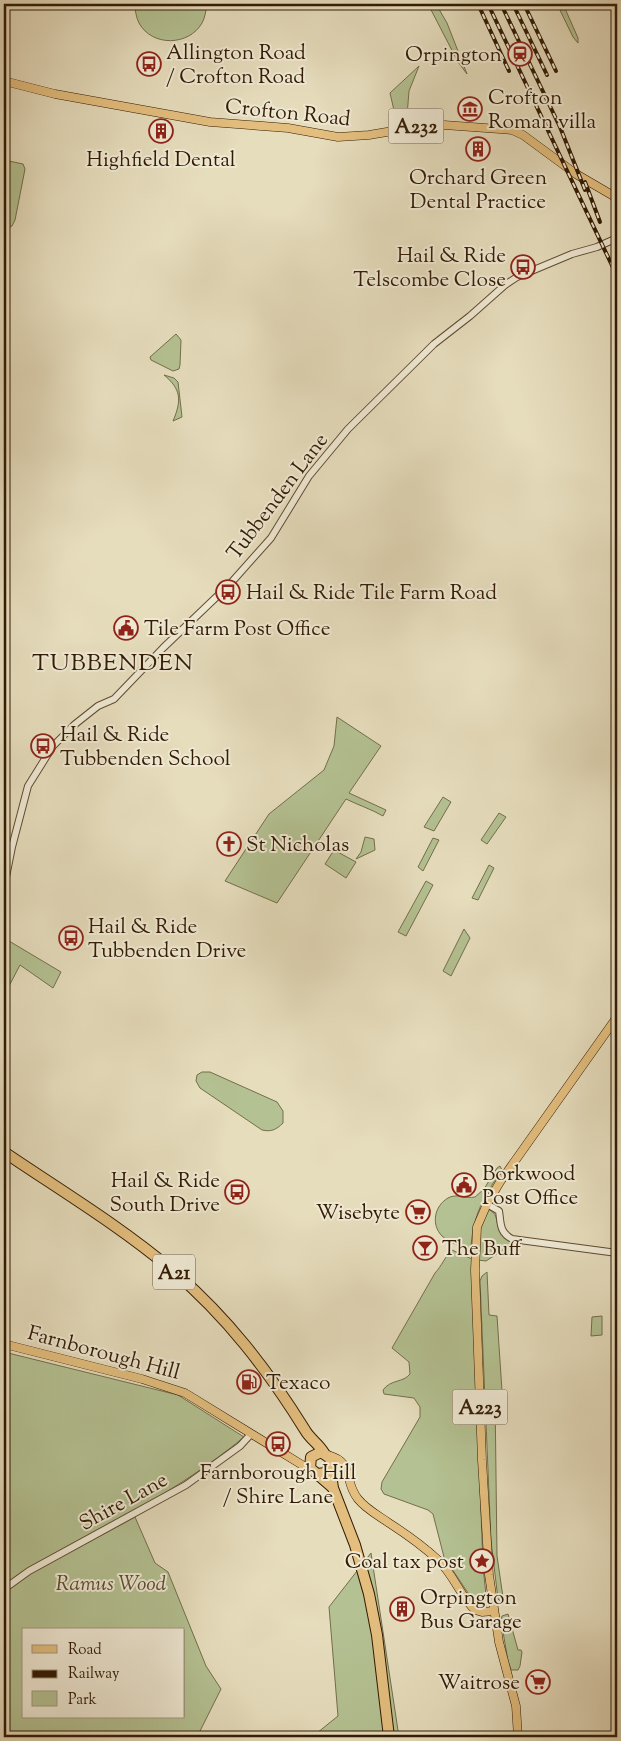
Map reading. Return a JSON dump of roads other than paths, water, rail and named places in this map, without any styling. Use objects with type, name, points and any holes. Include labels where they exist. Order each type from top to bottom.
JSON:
[{"type":"highway","name":"A21","points":[[4,1152],[138,1243],[196,1292],[230,1326],[256,1358],[276,1384],[306,1433],[331,1460]]},
{"type":"highway","name":"A21","points":[[306,1433],[313,1466]]},
{"type":"highway","points":[[313,1466],[317,1453],[331,1460]]},
{"type":"highway","points":[[313,1466],[326,1473],[331,1460]]},
{"type":"highway","points":[[331,1460],[333,1488],[355,1545],[369,1594],[377,1635],[389,1737]]},
{"type":"highway","points":[[313,1466],[333,1488]]},
{"type":"main road","name":"Crofton Road","points":[[4,81],[55,94],[169,115],[238,125],[288,128],[328,136],[359,136],[422,126],[508,129],[521,134],[586,180],[617,198]]},
{"type":"main road","name":"A223","points":[[518,1737],[516,1706],[501,1651],[489,1575],[474,1270],[476,1232],[487,1204],[500,1182],[617,1016]]},
{"type":"main road","name":"Farnborough Hill","points":[[4,1344],[124,1374],[175,1389],[190,1395],[296,1460],[313,1466]]},
{"type":"main road","points":[[331,1460],[347,1469],[354,1493],[362,1504],[420,1545],[436,1559],[448,1571],[475,1610],[482,1612],[494,1611]]},
{"type":"street","name":"Tubbenden Lane","points":[[4,887],[28,786],[53,746],[74,725],[98,706],[114,699],[163,648],[230,584],[271,538],[309,476],[348,429],[434,344],[505,285],[522,275],[572,254],[596,248],[617,238]]},
{"type":"street","points":[[487,1204],[499,1211],[501,1228],[506,1236],[512,1239],[617,1253]]},
{"type":"street","name":"Shire Lane","points":[[4,1589],[29,1571],[186,1485],[240,1446],[252,1434]]},
{"type":"railway","points":[[478,4],[509,71]]},
{"type":"railway","points":[[488,4],[617,276]]},
{"type":"railway","points":[[501,4],[560,127],[585,190]]},
{"type":"railway","points":[[513,4],[547,75]]},
{"type":"railway","points":[[524,4],[556,71]]},
{"type":"railway","points":[[585,182],[600,222]]},
{"type":"place","name":"Orpington","points":[[520,54]]},
{"type":"place","name":"Allington Road / Crofton Road","points":[[149,64]]},
{"type":"place","name":"Crofton Roman villa","points":[[470,109]]},
{"type":"place","name":"Highfield Dental","points":[[161,131]]},
{"type":"place","name":"Orchard Green Dental Practice","points":[[478,149]]},
{"type":"place","name":"Hail & Ride Telscombe Close","points":[[523,267]]},
{"type":"place","name":"Hail & Ride Tile Farm Road","points":[[228,592]]},
{"type":"place","name":"Tile Farm Post Office","points":[[126,628]]},
{"type":"place","name":"Hail & Ride Tubbenden School","points":[[43,746]]},
{"type":"place","name":"St Nicholas","points":[[229,844]]},
{"type":"place","name":"Hail & Ride Tubbenden Drive","points":[[71,938]]},
{"type":"place","name":"Borkwood Post Office","points":[[464,1185]]},
{"type":"place","name":"Hail & Ride South Drive","points":[[237,1192]]},
{"type":"place","name":"Wisebyte","points":[[418,1212]]},
{"type":"place","name":"The Buff","points":[[425,1248]]},
{"type":"place","name":"Texaco","points":[[249,1382]]},
{"type":"place","name":"Farnborough Hill / Shire Lane","points":[[278,1444]]},
{"type":"place","name":"Coal tax post","points":[[482,1561]]},
{"type":"place","name":"Orpington Bus Garage","points":[[402,1609]]},
{"type":"place","name":"Waitrose","points":[[538,1682]]},
{"type":"district","name":"TUBBENDEN","points":[[113,662]]},
{"type":"park label","name":"Ramus Wood","points":[[111,1583]]}]
